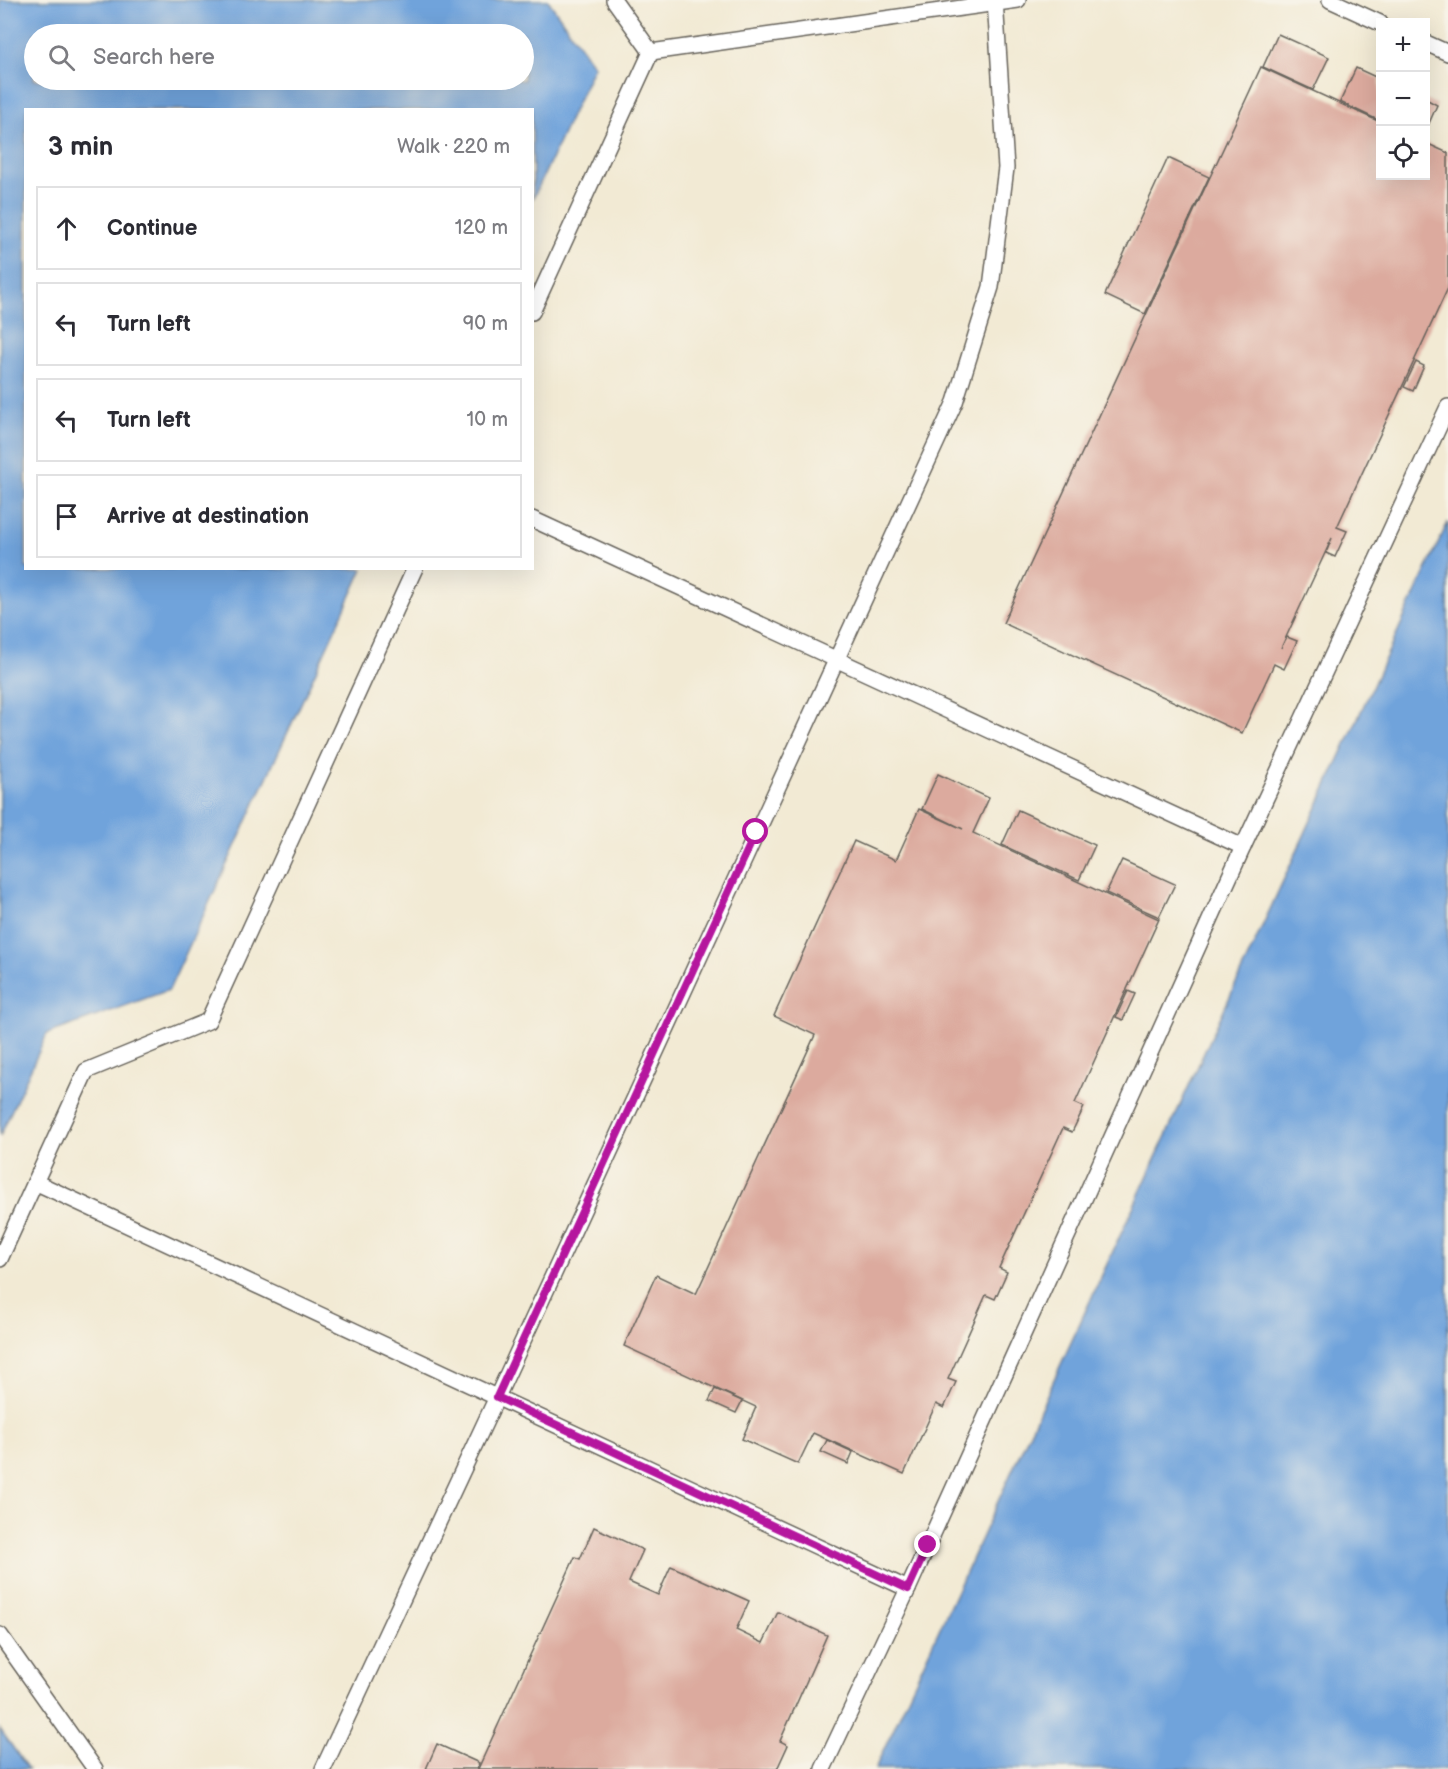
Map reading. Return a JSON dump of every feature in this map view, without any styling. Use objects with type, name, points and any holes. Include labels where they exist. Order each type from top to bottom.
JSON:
[{"type":"lane","points":[[614,0],[651,52]]},
{"type":"lane","points":[[651,52],[1018,0]]},
{"type":"lane","points":[[1330,0],[1376,21]]},
{"type":"lane","points":[[323,1769],[497,1397],[955,402],[991,287],[1006,168],[995,2]]},
{"type":"lane","points":[[1430,45],[1448,53]]},
{"type":"lane","points":[[534,308],[651,52]]},
{"type":"lane","points":[[823,1769],[908,1589],[1243,847],[1448,408]]},
{"type":"lane","points":[[534,520],[1243,847]]},
{"type":"lane","points":[[0,1259],[86,1071],[208,1021],[414,570]]},
{"type":"lane","points":[[36,1182],[908,1589]]},
{"type":"lane","points":[[0,1635],[95,1769]]},
{"type":"water","points":[[0,0],[548,0],[594,66],[534,197],[534,108],[24,108],[24,570],[363,570],[169,990],[47,1034],[0,1136]]},
{"type":"water","points":[[1448,522],[1448,1769],[875,1769]]},
{"type":"water","points":[[0,1729],[28,1769],[0,1769]]},
{"type":"building","points":[[1278,34],[1329,57],[1313,90],[1263,67]]},
{"type":"building","points":[[1261,67],[1376,120],[1376,180],[1430,180],[1430,145],[1448,153],[1448,288],[1337,527],[1347,531],[1335,557],[1326,553],[1332,538],[1281,648],[1287,637],[1297,641],[1284,669],[1274,664],[1242,733],[1003,623]]},
{"type":"building","points":[[1356,68],[1376,77],[1376,119],[1340,102]]},
{"type":"building","points":[[1430,101],[1437,105],[1430,121]]},
{"type":"building","points":[[1168,158],[1209,177],[1145,314],[1105,295]]},
{"type":"building","points":[[1416,362],[1424,366],[1413,391],[1404,387]]},
{"type":"building","points":[[938,774],[989,798],[973,833],[1159,919],[1075,1103],[1084,1107],[1072,1132],[1063,1128],[999,1268],[1007,1272],[995,1299],[986,1295],[948,1379],[956,1382],[944,1408],[936,1404],[904,1474],[813,1433],[798,1464],[742,1439],[756,1407],[624,1346],[656,1275],[696,1294],[815,1035],[774,1016],[854,841],[896,860],[919,809],[963,829],[922,809]]},
{"type":"building","points":[[1018,810],[1095,845],[1079,880],[1002,845]]},
{"type":"building","points":[[1122,860],[1175,884],[1159,917],[1106,893]]},
{"type":"building","points":[[1128,991],[1135,994],[1123,1020],[1116,1017]]},
{"type":"building","points":[[715,1389],[742,1401],[736,1413],[709,1401]]},
{"type":"building","points":[[827,1440],[853,1452],[848,1464],[821,1452]]},
{"type":"building","points":[[594,1527],[643,1550],[629,1582],[658,1595],[671,1566],[749,1601],[736,1630],[763,1643],[778,1612],[827,1635],[780,1741],[788,1745],[777,1769],[478,1769],[575,1557],[580,1559]]},
{"type":"building","points":[[437,1744],[479,1763],[477,1769],[426,1769]]},
{"type":"route","points":[[756,832],[497,1397],[908,1589],[928,1545]]}]
